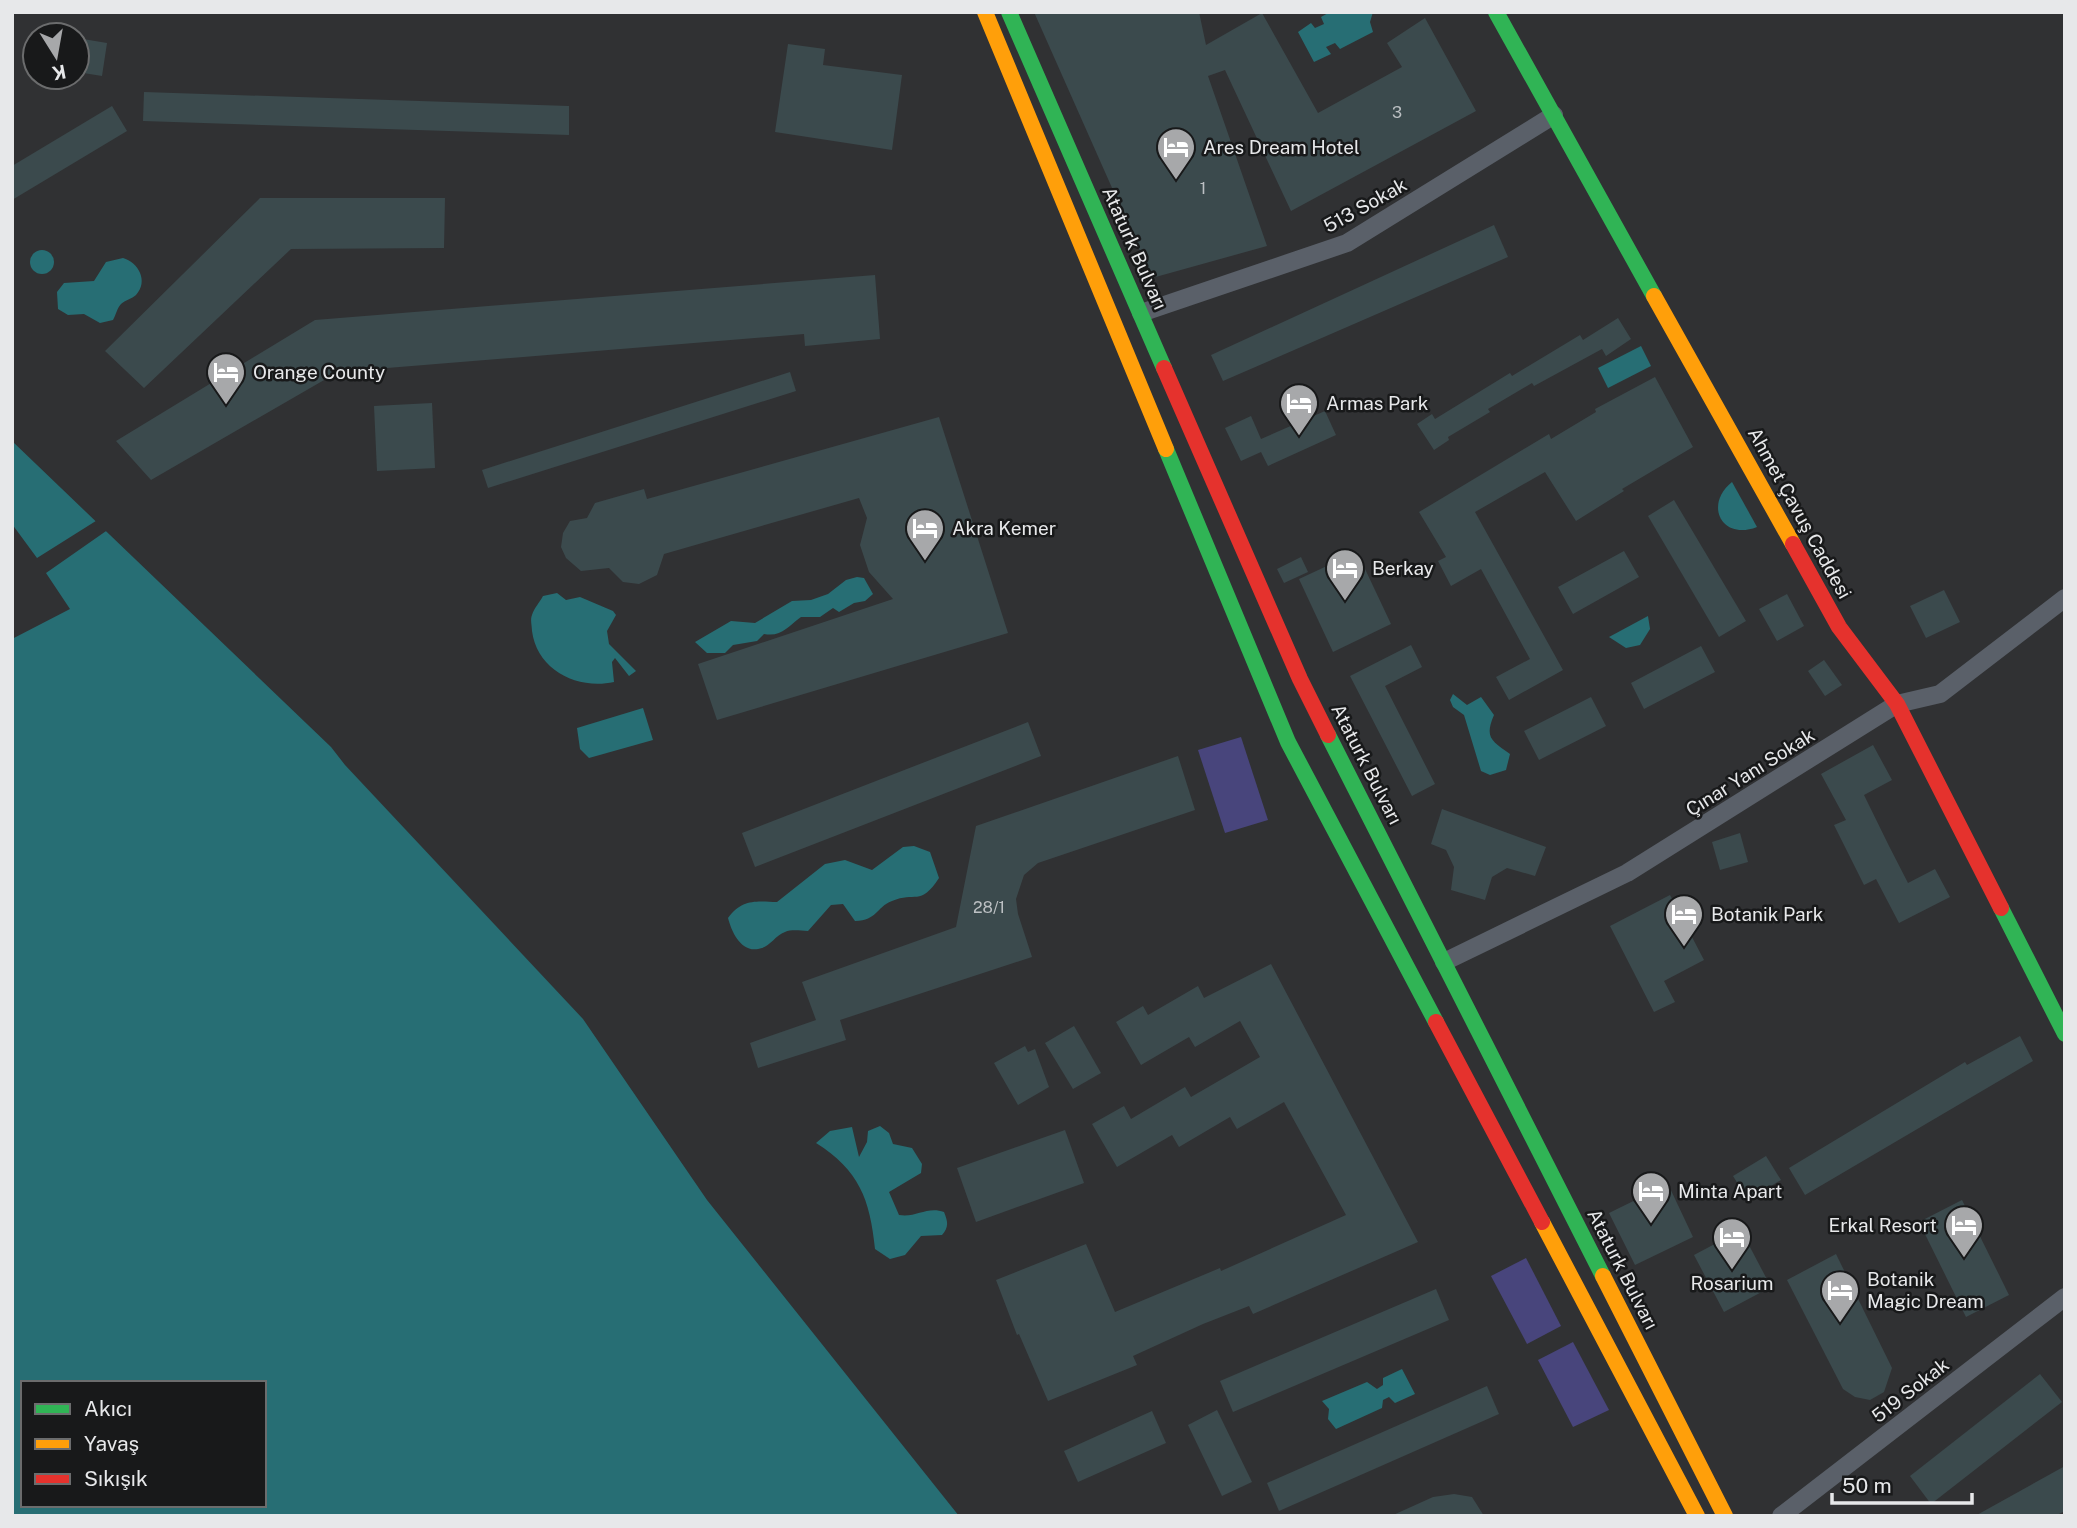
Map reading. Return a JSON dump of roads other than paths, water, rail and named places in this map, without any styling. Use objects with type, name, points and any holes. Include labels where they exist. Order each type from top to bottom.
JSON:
[{"type":"main road","points":[[985,12],[1288,742],[1697,1516]]},
{"type":"main road","name":"Ataturk Bulvarı","points":[[1009,12],[1300,679],[1725,1516]]},
{"type":"main road","name":"Ahmet Çavuş Caddesi","points":[[1496,12],[1839,627],[1897,704],[2065,1034]]},
{"type":"street","name":"513 Sokak","points":[[1141,313],[1348,243],[1554,115]]},
{"type":"street","name":"Çınar Yanı Sokak","points":[[1444,962],[1627,873],[1897,704],[1940,694],[2065,598]]},
{"type":"street","name":"519 Sokak","points":[[1781,1516],[2065,1297]]},
{"type":"water","points":[[1330,12],[1373,12],[1370,22],[1373,32],[1340,49],[1335,43],[1326,47],[1331,54],[1314,62],[1298,32],[1311,23],[1315,28],[1324,24],[1321,17]]},
{"type":"water","points":[[42,250],[51,253],[54,262],[51,271],[42,274],[33,271],[30,262],[33,253]]},
{"type":"water","points":[[123,258],[137,268],[142,284],[136,295],[120,306],[113,320],[100,323],[84,314],[68,315],[58,309],[57,292],[64,283],[94,281],[106,262]]},
{"type":"water","points":[[1641,346],[1651,366],[1608,388],[1598,368]]},
{"type":"water","points":[[12,441],[331,747],[583,1019],[707,1200],[959,1516],[12,1516]]},
{"type":"water","points":[[1732,482],[1757,527],[1734,529],[1720,518],[1719,500]]},
{"type":"water","points":[[864,578],[873,594],[865,601],[854,603],[839,612],[833,608],[820,617],[801,617],[780,633],[764,634],[757,641],[733,645],[725,653],[707,653],[695,642],[731,621],[755,623],[792,601],[811,600],[828,594],[846,580]]},
{"type":"water","points":[[557,593],[566,600],[580,597],[613,611],[616,615],[607,631],[609,644],[636,671],[629,676],[615,658],[612,662],[614,682],[600,684],[573,680],[550,666],[535,645],[531,618],[543,596]]},
{"type":"water","points":[[1648,616],[1650,629],[1640,645],[1626,648],[1609,637]]},
{"type":"water","points":[[1453,694],[1467,705],[1481,697],[1494,715],[1490,734],[1494,742],[1510,754],[1506,770],[1490,775],[1481,771],[1464,715],[1453,707],[1450,700]]},
{"type":"water","points":[[643,708],[653,740],[589,758],[580,749],[577,728]]},
{"type":"water","points":[[914,846],[930,852],[939,878],[922,895],[892,901],[872,916],[855,921],[843,904],[831,905],[808,931],[785,932],[765,947],[755,949],[744,946],[732,930],[728,918],[738,907],[756,902],[777,902],[825,864],[845,860],[872,870],[903,847]]},
{"type":"water","points":[[880,1126],[889,1133],[893,1144],[912,1148],[922,1164],[921,1173],[889,1192],[899,1215],[938,1211],[944,1212],[947,1222],[942,1235],[921,1236],[905,1255],[890,1259],[875,1249],[870,1215],[860,1187],[843,1164],[816,1143],[830,1131],[852,1127],[859,1157],[867,1142],[868,1131]]},
{"type":"water","points":[[1402,1369],[1415,1394],[1395,1403],[1389,1397],[1383,1400],[1382,1408],[1336,1429],[1328,1419],[1329,1409],[1322,1401],[1367,1382],[1377,1389],[1383,1385],[1383,1378]]},
{"type":"place","name":"Ares Dream Hotel","points":[[1176,181]]},
{"type":"place","name":"Orange County","points":[[226,406]]},
{"type":"place","name":"Armas Park","points":[[1299,437]]},
{"type":"place","name":"Akra Kemer","points":[[925,562]]},
{"type":"place","name":"Berkay","points":[[1345,602]]},
{"type":"place","name":"Botanik Park","points":[[1684,948]]},
{"type":"place","name":"Minta Apart","points":[[1651,1225]]},
{"type":"place","name":"Erkal Resort","points":[[1964,1259]]},
{"type":"place","name":"Rosarium","points":[[1732,1271]]},
{"type":"place","name":"Botanik Magic Dream","points":[[1840,1324]]}]
